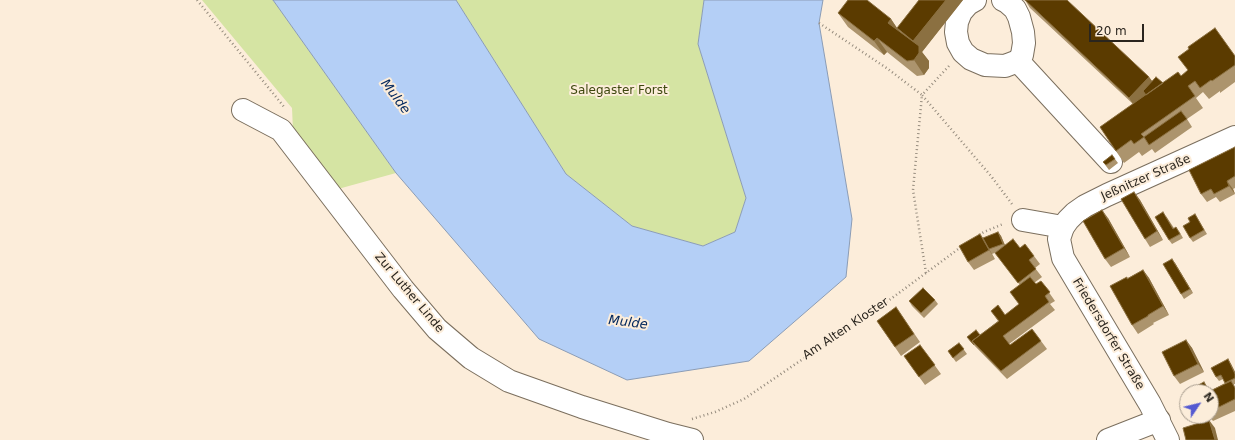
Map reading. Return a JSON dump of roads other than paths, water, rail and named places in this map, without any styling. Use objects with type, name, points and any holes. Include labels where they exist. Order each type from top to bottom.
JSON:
[{"type":"street","points":[[975,0],[968,4],[961,12],[957,22],[956,32],[958,43],[963,52],[971,59],[986,65],[1005,66],[1018,61],[1022,55],[1024,43],[1019,17],[1015,9],[1003,0]]},
{"type":"street","points":[[1018,61],[1113,164],[1128,186]]},
{"type":"street","name":"Zur Luther Linde","points":[[243,110],[282,130],[403,289],[437,329],[471,358],[509,381],[582,407],[692,440]]},
{"type":"street","name":"Jeßnitzer Straße","points":[[1063,227],[1075,213],[1085,206],[1235,137]]},
{"type":"street","points":[[1023,220],[1063,227]]},
{"type":"street","name":"Friedersdorfer Straße","points":[[1063,227],[1059,239],[1063,258],[1159,420],[1168,440]]},
{"type":"street","points":[[1108,440],[1159,420]]},
{"type":"water","name":"Mulde","points":[[273,0],[456,0],[566,174],[632,226],[703,246],[735,232],[746,198],[698,44],[704,0],[823,0],[819,23],[852,219],[846,277],[749,361],[627,380],[539,339],[396,173]]},
{"type":"park label","name":"Salegaster Forst","points":[[619,91]]}]
